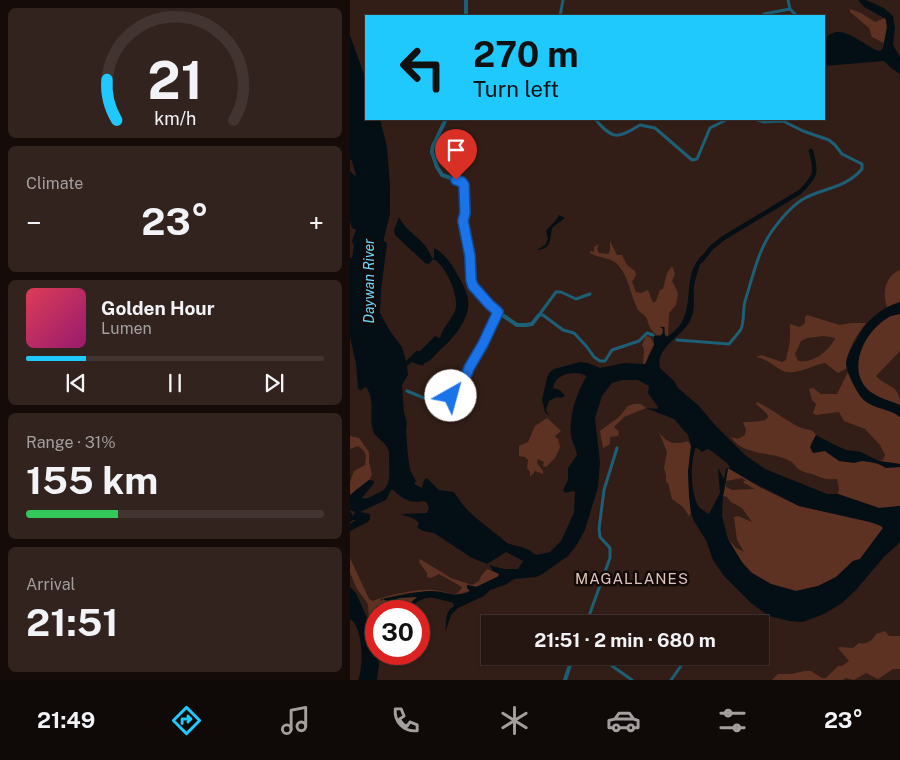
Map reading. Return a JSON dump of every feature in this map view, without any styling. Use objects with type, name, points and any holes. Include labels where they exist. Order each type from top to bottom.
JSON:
[{"type":"street","points":[[466,0],[466,15]]},
{"type":"street","points":[[560,15],[564,0]]},
{"type":"street","points":[[788,0],[790,9],[796,15]]},
{"type":"street","points":[[764,14],[790,9]]},
{"type":"street","points":[[446,120],[432,152],[437,167],[442,174],[463,183],[465,213],[463,221],[470,256],[473,286],[498,312],[517,325],[532,324],[558,291],[576,299],[590,294]]},
{"type":"street","points":[[596,120],[608,132],[616,135],[623,135],[640,125],[655,128],[692,160],[696,159],[710,128],[726,120]]},
{"type":"street","points":[[677,340],[729,344],[742,327],[746,298],[754,272],[764,244],[772,231],[803,199],[828,189],[839,187],[851,180],[862,169],[862,164],[842,154],[828,140],[803,131],[784,121],[764,122],[758,120]]},
{"type":"street","points":[[407,391],[429,400],[451,396],[457,392],[466,379],[469,368],[498,312]]},
{"type":"street","points":[[540,315],[543,315],[563,330],[574,333],[594,357],[600,361],[605,361],[612,350],[639,341],[647,334],[653,335]]},
{"type":"street","points":[[589,615],[610,558],[610,548],[600,537],[599,529],[604,490],[617,448]]},
{"type":"street","points":[[565,680],[570,665]]},
{"type":"street","points":[[611,665],[632,680]]},
{"type":"street","points":[[671,680],[682,665]]},
{"type":"shaded area","points":[[850,9],[861,13],[875,22],[885,18],[887,27],[884,43],[872,37],[869,28],[850,12]]},
{"type":"shaded area","points":[[610,241],[617,255],[622,255],[627,265],[635,271],[636,275],[632,282],[636,292],[641,293],[648,290],[653,303],[656,301],[660,290],[663,289],[667,273],[672,266],[675,274],[672,281],[678,293],[676,305],[669,313],[668,336],[664,335],[665,327],[663,327],[662,335],[657,335],[649,326],[646,317],[637,308],[627,280],[618,265],[615,262],[590,253],[590,251],[594,252],[594,247],[599,244],[597,249],[599,253],[608,254],[610,251]]},
{"type":"shaded area","points":[[900,270],[900,302],[887,307],[886,286],[891,276]]},
{"type":"shaded area","points":[[900,314],[900,351],[876,376],[898,393],[900,405],[871,392],[863,384],[858,366],[862,346],[874,329],[889,317]]},
{"type":"shaded area","points":[[807,315],[840,325],[866,323],[850,350],[847,368],[838,373],[825,363],[786,372],[756,357],[761,355],[782,362],[786,360],[790,341],[790,324],[800,327],[805,323]],"holes":[[[824,336],[835,338],[829,348],[820,356],[798,361],[795,354],[801,341],[807,338]]]},
{"type":"shaded area","points":[[646,336],[650,337],[654,344],[647,363],[643,365],[644,349],[642,345]]},
{"type":"shaded area","points":[[848,372],[856,390],[864,400],[900,417],[900,464],[879,461],[883,460],[885,455],[880,445],[865,429],[844,421],[839,412],[816,415],[813,413],[816,404],[812,400],[809,389],[813,388],[821,394],[837,394]]},
{"type":"shaded area","points":[[757,402],[799,427],[811,430],[816,435],[811,444],[838,459],[846,462],[864,461],[900,467],[900,506],[879,508],[838,494],[837,479],[826,479],[803,472],[788,460],[750,450],[736,443],[731,437],[738,439],[745,435],[746,429],[743,423],[761,421],[768,418],[765,412],[756,404]]},
{"type":"shaded area","points":[[641,404],[646,408],[624,417],[614,427],[619,432],[618,436],[610,437],[610,444],[603,448],[600,431],[619,417],[628,406]]},
{"type":"shaded area","points":[[547,418],[561,431],[555,436],[560,447],[555,458],[546,467],[543,466],[544,462],[538,459],[537,463],[543,474],[535,471],[530,477],[530,472],[527,468],[528,460],[525,457],[519,456],[519,446],[528,442],[535,426]]},
{"type":"shaded area","points":[[659,432],[669,441],[680,443],[688,441],[691,446],[688,472],[691,513],[689,516],[683,507],[672,499],[668,483],[666,482],[664,468],[667,452]]},
{"type":"shaded area","points":[[350,436],[359,438],[369,452],[372,475],[369,480],[350,496],[350,482],[354,471],[365,465],[366,459],[363,450],[358,446],[350,449]]},
{"type":"shaded area","points":[[728,468],[761,488],[799,506],[878,524],[883,528],[860,559],[853,561],[836,577],[818,586],[796,591],[771,584],[752,573],[738,557],[728,539],[736,548],[744,552],[737,540],[734,517],[738,516],[752,522],[742,508],[723,496],[726,483],[726,487],[732,490],[755,489],[744,483],[743,481],[746,481],[742,478],[726,481]]},
{"type":"shaded area","points":[[350,558],[371,600],[365,600],[357,589],[350,573]]},
{"type":"shaded area","points":[[420,559],[451,578],[472,585],[479,581],[487,569],[499,574],[478,587],[468,585],[470,591],[455,595],[431,591],[408,593],[383,599],[386,600],[376,600],[394,594],[420,590],[437,590],[454,594],[460,591],[462,587],[439,574],[431,578],[427,577],[427,573],[419,562]]},
{"type":"shaded area","points":[[403,597],[418,597],[414,600],[393,600]]},
{"type":"shaded area","points":[[885,631],[889,636],[900,636],[900,669],[893,669],[878,679],[866,673],[854,680],[846,678],[842,680],[772,680],[778,674],[805,671],[811,671],[822,678],[826,678],[838,666],[842,666],[849,661],[838,648],[853,648],[859,643],[869,642],[876,634]]},
{"type":"water","points":[[858,0],[866,0],[884,8],[893,16],[895,28],[893,45],[900,57],[900,74],[884,61],[825,66],[825,40],[829,35],[836,32],[842,32],[856,38],[876,50],[880,51],[883,48],[887,27],[886,19],[864,7]]},
{"type":"water","name":"Daywan River","points":[[350,35],[365,77],[365,120],[380,120],[387,147],[390,214],[384,238],[384,241],[387,243],[380,313],[402,347],[406,361],[416,351],[420,351],[435,336],[440,338],[455,311],[456,305],[451,282],[438,262],[433,259],[429,264],[425,263],[395,235],[394,230],[399,217],[402,223],[421,241],[432,258],[434,258],[434,248],[447,259],[463,284],[467,295],[468,310],[456,333],[423,366],[412,362],[407,366],[408,375],[402,385],[404,412],[407,423],[408,456],[410,470],[416,481],[414,484],[422,488],[424,480],[427,478],[439,490],[454,492],[472,515],[507,543],[537,555],[550,552],[561,541],[574,513],[575,492],[565,493],[563,490],[568,480],[568,468],[577,455],[571,436],[571,420],[576,398],[586,377],[585,375],[570,373],[557,379],[553,388],[560,390],[565,396],[549,401],[546,410],[549,416],[545,412],[542,400],[549,373],[554,369],[580,362],[600,368],[624,363],[645,364],[654,346],[654,336],[660,336],[663,333],[663,329],[660,327],[664,327],[667,337],[678,328],[684,318],[692,272],[697,262],[705,253],[695,282],[692,317],[665,348],[660,361],[660,368],[745,455],[765,469],[827,494],[838,494],[879,508],[900,506],[900,542],[883,558],[856,590],[842,603],[824,614],[803,622],[769,616],[751,603],[724,576],[713,560],[706,540],[694,521],[689,496],[688,472],[691,446],[688,435],[674,419],[646,408],[657,409],[658,407],[648,393],[649,386],[638,380],[622,380],[612,383],[602,396],[595,418],[600,462],[598,487],[585,530],[568,556],[541,575],[514,579],[458,608],[451,615],[445,633],[447,615],[454,606],[453,603],[432,598],[414,600],[417,597],[381,600],[381,599],[426,591],[456,595],[465,593],[470,591],[467,585],[476,587],[499,576],[489,565],[504,569],[518,569],[523,561],[506,552],[487,564],[472,558],[434,533],[423,531],[417,527],[419,524],[416,520],[401,514],[427,513],[429,508],[424,501],[415,502],[407,500],[393,490],[391,490],[386,500],[360,512],[370,514],[370,519],[368,522],[350,531],[350,524],[356,520],[350,522],[350,511],[353,516],[355,512],[350,510],[350,495],[369,480],[374,481],[374,483],[362,498],[369,498],[381,492],[387,485],[389,472],[388,449],[375,435],[372,427],[372,405],[369,393],[366,387],[361,390],[358,389],[356,364],[350,337],[350,258],[352,258],[354,246],[352,241],[356,230],[352,228],[350,221],[350,171],[355,176],[350,159]],"holes":[[[696,447],[702,452],[707,449],[730,467],[726,469],[724,479],[718,468],[720,493],[709,514],[699,507],[696,501],[692,477]],[[728,468],[799,506],[870,522],[883,528],[860,559],[853,561],[836,577],[818,586],[796,591],[771,584],[752,573],[743,564],[728,539],[722,516]]]},
{"type":"water","points":[[559,215],[565,218],[552,228],[548,246],[537,250],[545,245],[548,239],[546,231]]},
{"type":"water","points":[[900,302],[900,314],[890,316],[880,323],[866,340],[861,350],[859,371],[862,381],[868,390],[879,397],[900,405],[900,417],[866,402],[862,398],[855,387],[846,363],[857,338],[869,321],[886,308]]},
{"type":"water","points":[[816,435],[846,450],[861,452],[879,461],[900,464],[900,467],[886,468],[877,463],[839,461],[825,451],[813,453],[810,447]]},
{"type":"water","points":[[350,587],[356,593],[365,613],[365,665],[379,665],[377,680],[358,680],[362,657],[360,638],[358,630],[350,619]]},
{"type":"waterway","points":[[701,261],[711,248],[722,239],[800,192],[814,174],[811,151]]},
{"type":"district","name":"MAGALLANES","points":[[632,578]]},
{"type":"route","points":[[451,396],[459,391],[466,379],[469,368],[498,312],[473,286],[471,280],[468,240],[463,221],[465,213],[464,185],[456,180]]}]
